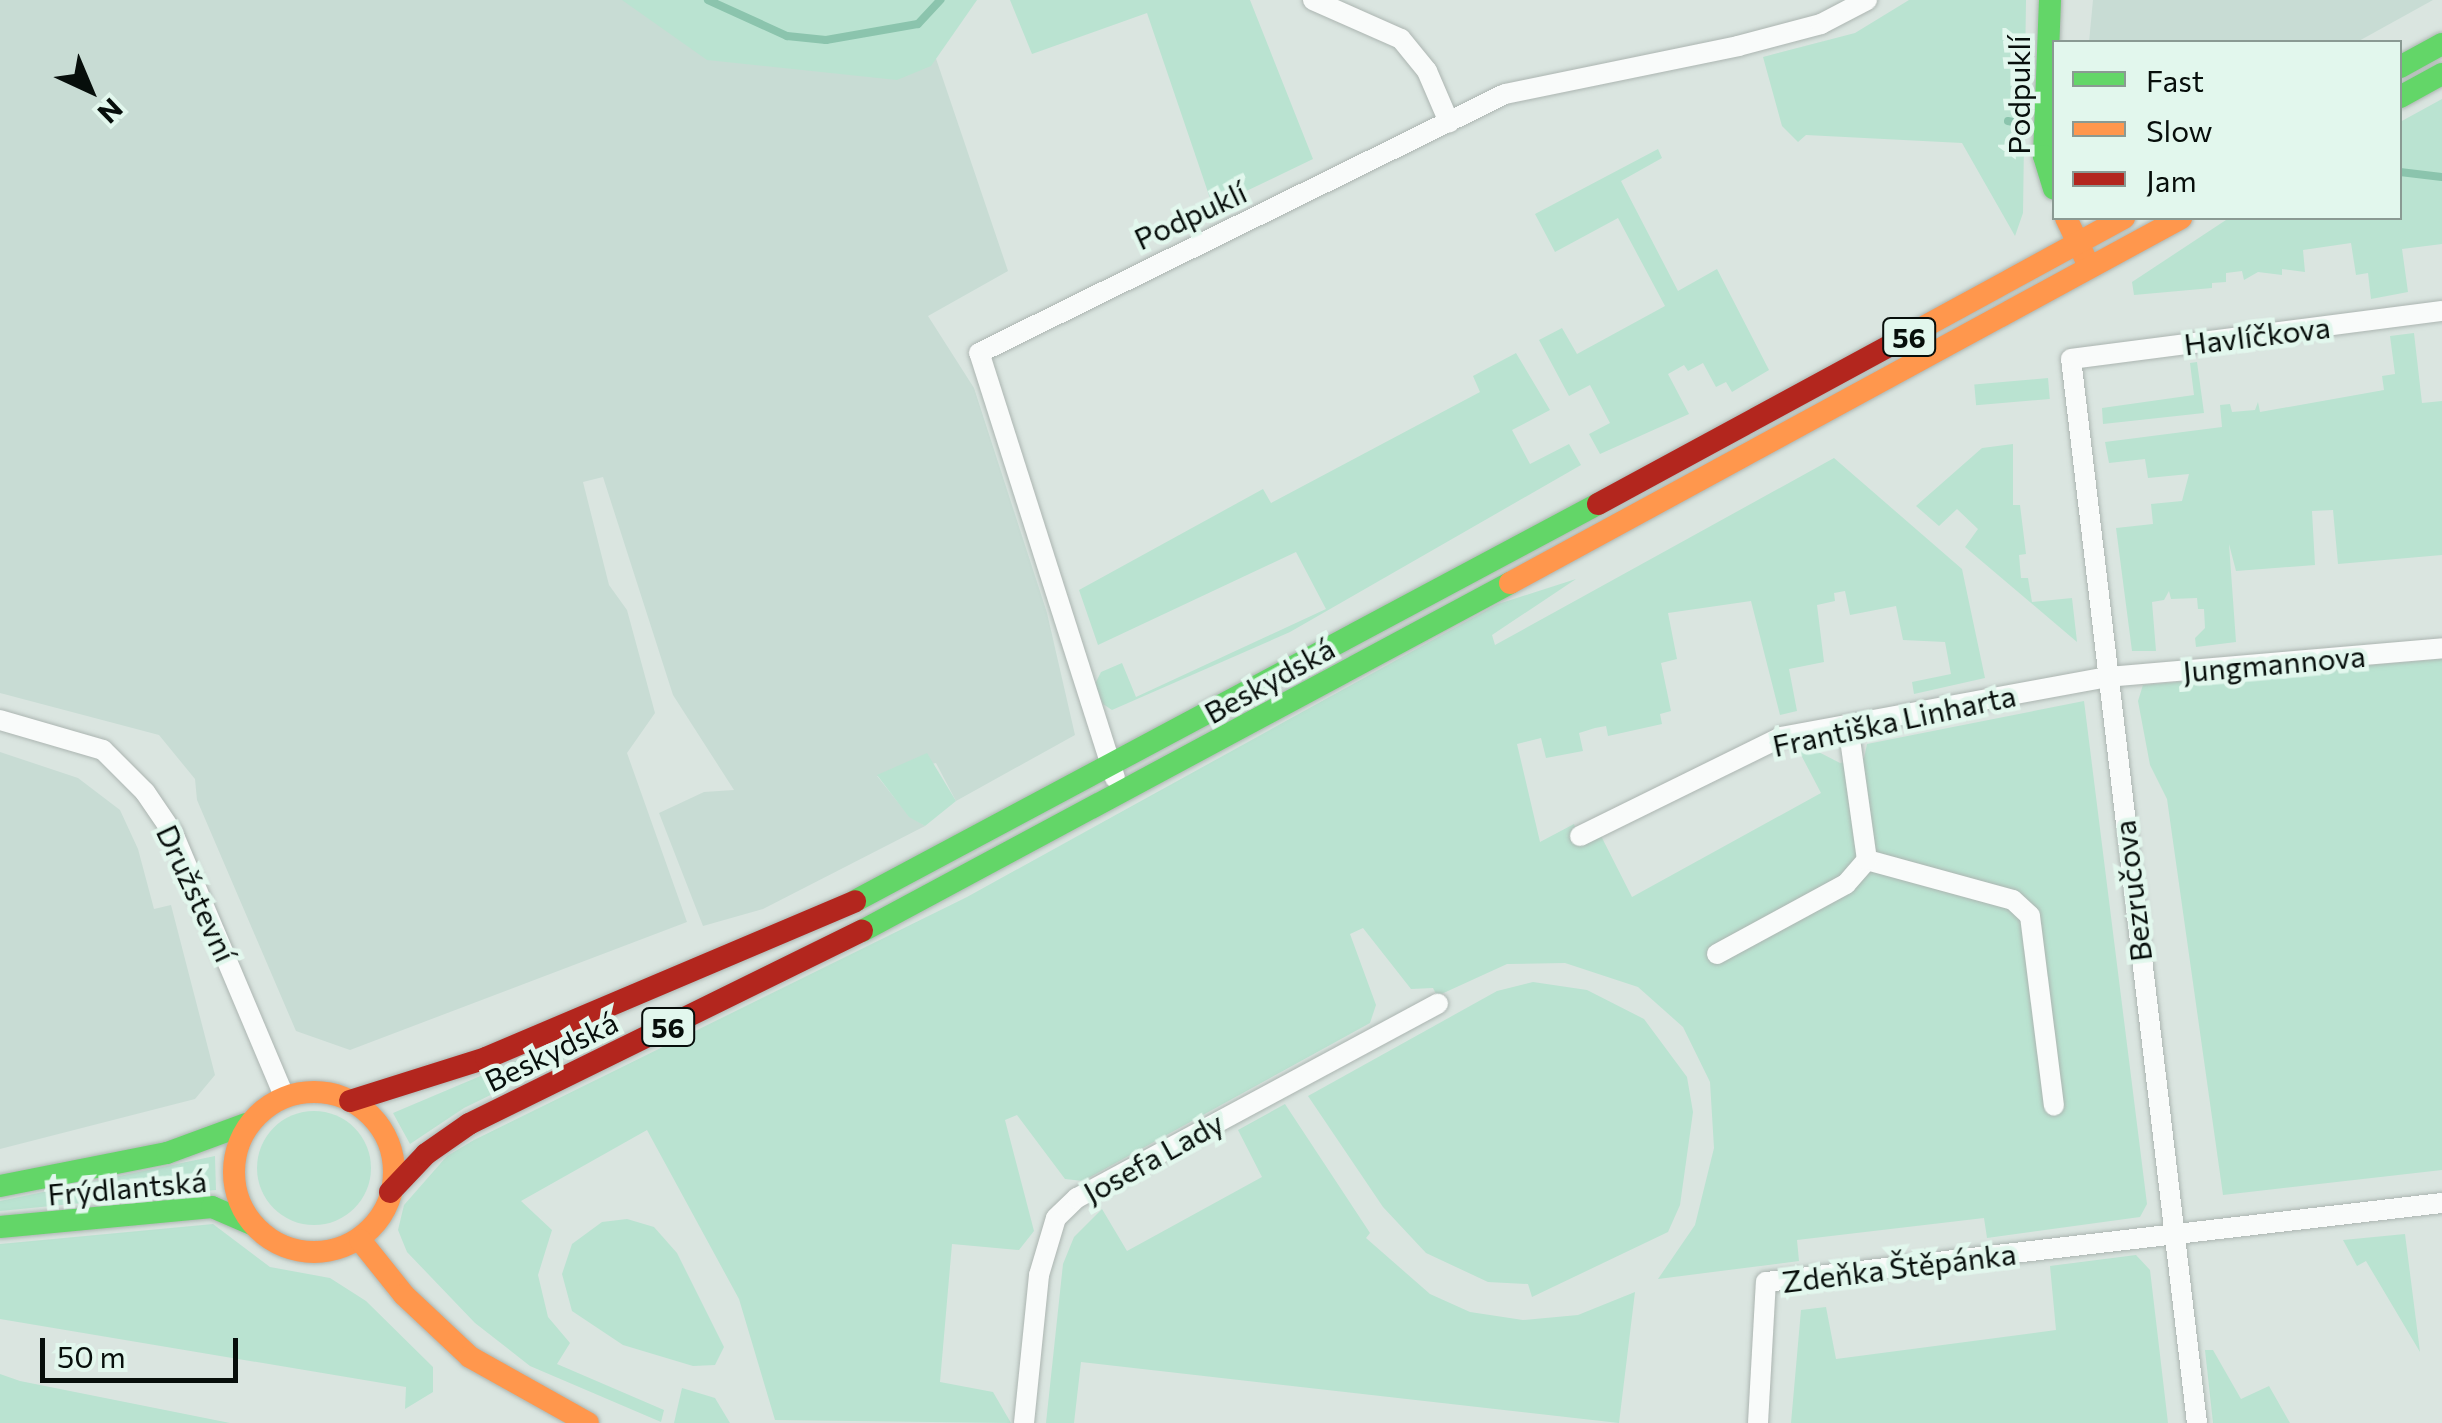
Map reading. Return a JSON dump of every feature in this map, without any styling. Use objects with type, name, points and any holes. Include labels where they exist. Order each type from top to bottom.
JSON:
[{"type":"main road","name":"Podpuklí","points":[[2050,0],[2044,156],[2052,182]]},
{"type":"main road","points":[[2402,66],[2442,44]]},
{"type":"main road","points":[[2402,96],[2442,74]]},
{"type":"main road","points":[[2067,220],[2089,266]]},
{"type":"main road","name":"Beskydská","points":[[350,1101],[475,1062],[793,931],[1112,771],[2120,220]]},
{"type":"main road","name":"Beskydská","points":[[390,1192],[426,1154],[469,1124],[809,959],[1124,794],[2176,220]]},
{"type":"main road","name":"56","points":[[284,1096],[318,1091],[350,1101]]},
{"type":"main road","points":[[284,1096],[246,1124],[235,1181],[254,1225],[277,1243],[304,1253],[333,1252],[360,1240],[404,1296],[470,1357],[588,1423]]},
{"type":"main road","points":[[350,1101],[384,1132],[394,1162],[390,1192]]},
{"type":"main road","name":"Frýdlantská","points":[[0,1186],[167,1154],[246,1124]]},
{"type":"main road","name":"56","points":[[360,1240],[390,1192]]},
{"type":"main road","name":"Frýdlantská","points":[[0,1228],[212,1206],[254,1225]]},
{"type":"street","points":[[1314,0],[1401,38],[1427,71],[1449,122]]},
{"type":"street","name":"Podpuklí","points":[[1124,794],[1112,771],[979,353],[1505,94],[1771,37],[1821,24],[1867,0]]},
{"type":"street","name":"Havlíčkova","points":[[2071,359],[2442,311]]},
{"type":"street","name":"Bezručova","points":[[2071,359],[2197,1423]]},
{"type":"street","name":"Jungmannova","points":[[2107,678],[2442,648]]},
{"type":"street","name":"Františka Linharta","points":[[1580,836],[1781,736],[2107,678]]},
{"type":"street","name":"Družstevní","points":[[0,720],[103,750],[160,812],[284,1096]]},
{"type":"street","points":[[1848,725],[1868,860]]},
{"type":"street","points":[[1717,954],[1846,884],[1868,860]]},
{"type":"street","points":[[1868,860],[2013,900],[2030,916],[2054,1106]]},
{"type":"street","name":"Josefa Lady","points":[[1024,1423],[1044,1245],[1056,1218],[1077,1198],[1438,1004]]},
{"type":"street","points":[[2173,1235],[2442,1204]]},
{"type":"street","name":"Zdeňka Štěpánka","points":[[1758,1423],[1766,1282],[2173,1235]]},
{"type":"shaded area","points":[[0,0],[935,0],[926,29],[1008,271],[928,316],[974,388],[1047,613],[1075,735],[956,801],[936,763],[877,776],[909,816],[925,826],[763,909],[703,926],[659,813],[704,792],[734,790],[673,695],[603,477],[583,482],[609,585],[627,610],[655,713],[627,753],[687,922],[350,1050],[296,1031],[197,800],[195,779],[159,735],[0,693]]},
{"type":"shaded area","points":[[2093,0],[2433,0],[2361,40],[2089,40]]},
{"type":"shaded area","points":[[0,752],[78,778],[120,810],[138,849],[154,909],[171,905],[215,1075],[195,1099],[0,1149]]},
{"type":"green space","points":[[622,0],[977,0],[931,66],[897,80],[707,60]]},
{"type":"green space","points":[[1010,0],[1250,0],[1313,159],[1213,207],[1147,13],[1032,54]]},
{"type":"green space","points":[[1909,0],[2026,0],[2023,213],[2015,236],[1962,143],[1806,135],[1798,142],[1782,126],[1763,57],[1855,33]]},
{"type":"green space","points":[[2442,99],[2442,244],[2402,249],[2408,292],[2371,299],[2368,273],[2356,275],[2351,243],[2303,250],[2305,272],[2258,272],[2244,280],[2242,271],[2226,273],[2226,282],[2212,283],[2212,288],[2134,295],[2132,282],[2226,220],[2402,220],[2402,121]]},
{"type":"green space","points":[[1658,149],[1662,158],[1621,181],[1678,291],[1717,269],[1769,370],[1732,392],[1726,382],[1716,387],[1703,363],[1688,371],[1684,365],[1668,374],[1689,414],[1600,454],[1589,434],[1610,423],[1590,385],[1569,396],[1539,340],[1562,328],[1577,354],[1665,306],[1618,218],[1555,252],[1535,214]]},
{"type":"green space","points":[[2414,333],[2422,403],[2442,401],[2442,555],[2338,564],[2333,510],[2312,511],[2315,565],[2236,571],[2229,544],[2236,642],[2196,647],[2195,638],[2205,628],[2204,609],[2198,609],[2197,598],[2171,599],[2169,591],[2164,600],[2152,602],[2156,651],[2132,651],[2116,528],[2153,524],[2151,504],[2182,501],[2189,474],[2148,478],[2145,459],[2109,463],[2105,442],[2222,427],[2220,405],[2230,404],[2232,412],[2255,410],[2258,402],[2260,412],[2384,390],[2382,376],[2395,374],[2390,336]]},
{"type":"green space","points":[[1516,353],[1550,410],[1512,430],[1530,464],[1569,444],[1581,465],[1290,632],[1112,710],[1103,704],[1095,684],[1101,672],[1122,663],[1136,697],[1326,609],[1296,552],[1098,645],[1079,590],[1263,489],[1271,503],[1480,392],[1473,376]]},
{"type":"green space","points":[[2197,362],[2204,413],[2103,424],[2102,408],[2194,395],[2190,363]]},
{"type":"green space","points":[[2048,378],[2050,399],[1976,405],[1974,384]]},
{"type":"green space","points":[[2013,444],[2013,505],[2020,505],[2026,554],[2019,555],[2021,578],[2028,578],[2032,602],[2072,598],[2077,642],[1965,547],[1978,529],[1957,509],[1939,526],[1916,506],[1982,448]]},
{"type":"green space","points":[[1834,458],[1962,569],[1985,678],[1914,694],[1912,682],[1951,674],[1945,642],[1903,640],[1896,606],[1850,615],[1845,591],[1834,593],[1835,601],[1817,605],[1824,662],[1789,669],[1797,711],[1780,715],[1751,601],[1668,613],[1677,659],[1661,663],[1671,711],[1660,714],[1662,724],[1608,736],[1606,726],[1595,728],[1579,733],[1583,751],[1546,758],[1541,738],[1517,744],[1540,842],[1574,824],[1580,841],[1599,832],[1632,897],[1821,793],[1800,753],[1803,744],[1840,763],[1864,758],[1867,744],[2084,701],[2147,1204],[2140,1217],[1987,1238],[1984,1218],[1797,1240],[1799,1261],[1658,1279],[1695,1225],[1714,1148],[1710,1082],[1683,1027],[1638,987],[1565,963],[1507,964],[1437,996],[1433,988],[1411,989],[1363,928],[1350,934],[1376,1005],[1370,1023],[1083,1181],[1065,1179],[1017,1115],[1005,1120],[1034,1231],[1019,1250],[952,1244],[940,1382],[993,1392],[1011,1423],[775,1420],[739,1299],[647,1130],[521,1201],[552,1230],[538,1275],[548,1317],[570,1343],[557,1364],[664,1410],[661,1422],[530,1366],[475,1323],[407,1252],[398,1230],[404,1205],[447,1156],[474,1140],[967,897],[1498,604],[1576,579],[1492,635],[1495,645]]},
{"type":"green space","points":[[2442,659],[2442,1170],[2223,1195],[2167,799],[2150,765],[2138,701],[2143,685]]},
{"type":"green space","points":[[927,753],[956,801],[925,826],[909,817],[877,775]]},
{"type":"green space","points":[[1533,982],[1587,990],[1644,1019],[1687,1077],[1693,1112],[1680,1205],[1668,1232],[1532,1297],[1528,1284],[1488,1282],[1426,1253],[1383,1207],[1308,1096],[1497,991]]},
{"type":"green space","points":[[582,1033],[589,1047],[464,1108],[410,1144],[393,1113]]},
{"type":"green space","points":[[1285,1104],[1370,1233],[1366,1238],[1430,1294],[1470,1312],[1523,1320],[1578,1315],[1635,1292],[1619,1423],[1081,1362],[1074,1423],[1046,1423],[1063,1264],[1074,1237],[1102,1209],[1127,1251],[1262,1177],[1238,1130]]},
{"type":"green space","points":[[314,1111],[336,1115],[354,1128],[367,1146],[371,1168],[367,1190],[354,1208],[336,1221],[314,1225],[292,1221],[274,1208],[261,1190],[257,1168],[261,1146],[274,1128],[292,1115]]},
{"type":"green space","points":[[215,1156],[216,1190],[0,1211],[0,1201]]},
{"type":"green space","points":[[627,1219],[654,1227],[677,1253],[724,1347],[715,1365],[693,1366],[623,1345],[572,1311],[562,1274],[572,1244],[602,1222]]},
{"type":"green space","points":[[213,1224],[270,1267],[330,1278],[366,1301],[433,1367],[433,1392],[405,1409],[406,1387],[0,1319],[0,1244]]},
{"type":"green space","points":[[2405,1234],[2420,1352],[2366,1261],[2357,1266],[2343,1240]]},
{"type":"green space","points":[[2136,1255],[2150,1270],[2168,1423],[1791,1423],[1801,1310],[1826,1307],[1836,1359],[2056,1330],[2050,1266]]},
{"type":"green space","points":[[2205,1350],[2213,1350],[2241,1399],[2269,1386],[2290,1423],[2213,1423]]},
{"type":"green space","points":[[0,1374],[20,1381],[230,1423],[0,1423]]},
{"type":"green space","points":[[682,1388],[715,1398],[730,1423],[674,1423]]},
{"type":"waterway","points":[[708,0],[787,36],[826,40],[918,24],[940,0]]},
{"type":"waterway","points":[[2008,121],[2038,127]]},
{"type":"waterway","points":[[2402,172],[2442,177]]},
{"type":"traffic: fast","points":[[2050,0],[2044,156],[2052,182]]},
{"type":"traffic: fast","points":[[2402,66],[2442,44]]},
{"type":"traffic: fast","points":[[2402,96],[2442,74]]},
{"type":"traffic: fast","points":[[855,901],[1598,504]]},
{"type":"traffic: fast","points":[[862,931],[1510,583]]},
{"type":"traffic: fast","points":[[0,1186],[167,1153],[246,1124]]},
{"type":"traffic: fast","points":[[0,1227],[212,1207],[254,1225]]},
{"type":"traffic: slow","points":[[2067,220],[2088,264]]},
{"type":"traffic: slow","points":[[1909,335],[2120,220]]},
{"type":"traffic: slow","points":[[1510,583],[2177,220]]},
{"type":"traffic: slow","points":[[314,1092],[345,1098],[371,1115],[388,1141],[394,1172],[388,1203],[371,1229],[345,1246],[314,1252],[283,1246],[257,1229],[240,1203],[234,1172],[240,1141],[257,1115],[283,1098],[314,1092]]},
{"type":"traffic: slow","points":[[360,1240],[404,1295],[470,1357],[588,1423]]},
{"type":"traffic: jam","points":[[1598,504],[1909,335]]},
{"type":"traffic: jam","points":[[350,1101],[486,1058],[855,901]]},
{"type":"traffic: jam","points":[[390,1192],[426,1154],[469,1124],[862,931]]}]
